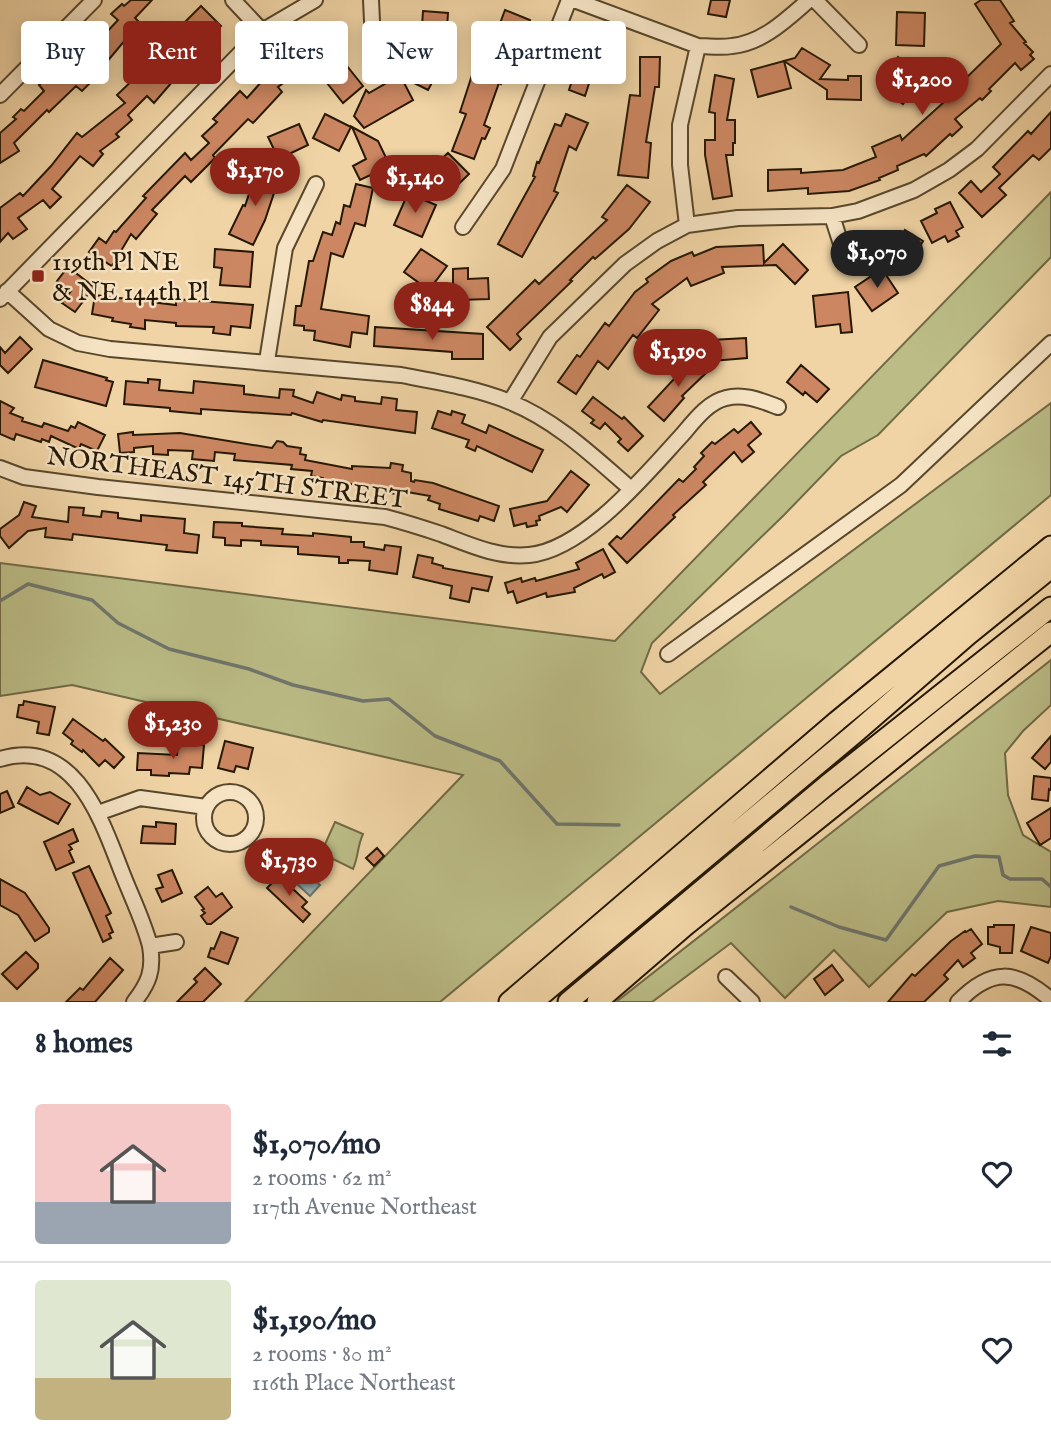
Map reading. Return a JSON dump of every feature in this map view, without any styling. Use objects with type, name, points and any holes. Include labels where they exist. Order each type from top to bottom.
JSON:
[{"type":"highway","points":[[509,1002],[837,720],[1051,546]]},
{"type":"highway","points":[[533,1002],[1051,568]]},
{"type":"highway","points":[[568,1002],[827,785],[1051,607]]},
{"type":"highway","points":[[597,1002],[685,926],[1051,632]]},
{"type":"highway","points":[[806,748],[831,741],[928,663],[942,659]]},
{"type":"street","points":[[0,95],[93,0]]},
{"type":"street","points":[[233,0],[253,21]]},
{"type":"street","points":[[279,21],[315,0]]},
{"type":"street","points":[[371,0],[372,21]]},
{"type":"street","points":[[463,228],[503,169],[572,0],[698,46],[732,47],[755,40],[779,26],[809,0]]},
{"type":"street","points":[[815,0],[859,45]]},
{"type":"street","points":[[687,225],[680,165],[680,125],[698,46]]},
{"type":"street","points":[[235,59],[4,295],[49,329],[78,343],[110,349],[401,375],[443,383],[510,402],[572,438],[631,489]]},
{"type":"street","points":[[510,402],[550,337],[625,264],[657,241],[687,225],[738,218],[832,216],[858,211],[914,190],[949,170],[977,149],[1051,74]]},
{"type":"street","points":[[267,362],[285,248],[316,184]]},
{"type":"street","points":[[832,216],[841,244]]},
{"type":"street","points":[[668,654],[901,485],[1051,343]]},
{"type":"street","name":"NORTHEAST 145TH STREET","points":[[0,467],[24,477],[98,487],[385,517],[498,555],[529,555],[552,550],[579,535],[631,489],[705,409],[725,398],[742,396],[778,407]]},
{"type":"street","points":[[0,759],[12,755],[36,756],[61,768],[80,783],[98,813],[150,946],[153,964],[147,982],[134,1002]]},
{"type":"street","points":[[98,813],[140,798],[206,807]]},
{"type":"street","points":[[150,946],[176,943]]},
{"type":"street","points":[[958,1002],[978,983],[996,976],[1014,978],[1035,986],[1051,1000]]},
{"type":"street","points":[[726,977],[752,1002]]},
{"type":"green space","points":[[1051,192],[1051,257],[878,435],[841,456],[652,643],[641,672],[660,694],[1051,403],[1051,495],[440,1002],[245,1002],[463,775],[72,685],[0,696],[0,563],[615,641]]},
{"type":"green space","points":[[1051,660],[1051,705],[1023,731],[1005,753],[1008,795],[1023,835],[1051,852],[1051,907],[998,901],[947,912],[869,987],[834,950],[785,998],[731,943],[652,1002],[616,1002]]},
{"type":"green space","points":[[335,822],[363,834],[353,869],[321,853]]},
{"type":"shaded area","points":[[291,857],[306,862],[304,870],[320,885],[310,896],[280,868]]},
{"type":"building","points":[[131,0],[152,0],[135,18],[138,21],[123,21],[123,43],[109,59],[109,30],[118,20],[111,14],[122,4],[124,6]]},
{"type":"building","points":[[711,0],[730,0],[726,17],[708,14]]},
{"type":"building","points":[[981,0],[1000,0],[1014,21],[1010,23],[1033,52],[1030,55],[1034,59],[1021,70],[1015,63],[982,100],[980,98],[955,119],[962,127],[952,136],[950,134],[926,156],[924,154],[897,166],[898,170],[879,178],[880,180],[849,191],[808,194],[808,188],[768,191],[768,170],[801,169],[801,173],[843,170],[876,157],[872,147],[900,135],[902,140],[965,83],[963,81],[1001,44],[975,4]]},
{"type":"building","points":[[201,6],[216,21],[186,21]]},
{"type":"building","points":[[505,10],[530,20],[530,21],[501,21]]},
{"type":"building","points":[[423,11],[448,13],[447,21],[422,21]]},
{"type":"building","points":[[897,12],[925,13],[924,46],[896,45]]},
{"type":"building","points":[[802,48],[830,65],[820,79],[848,80],[848,76],[861,76],[861,100],[827,99],[827,90],[784,61],[795,58]]},
{"type":"building","points":[[640,57],[660,57],[659,87],[655,87],[646,142],[651,143],[648,178],[618,175],[630,95],[640,96]]},
{"type":"building","points":[[898,57],[923,74],[903,104],[878,87]]},
{"type":"building","points":[[784,61],[791,88],[758,97],[751,70]]},
{"type":"building","points":[[348,67],[363,86],[343,103],[328,84],[348,84]]},
{"type":"building","points":[[715,75],[734,79],[727,120],[735,120],[735,143],[733,155],[726,155],[732,196],[713,199],[705,140],[715,140],[715,113],[709,112]]},
{"type":"building","points":[[471,78],[471,84],[499,84],[484,125],[490,128],[485,139],[482,138],[474,159],[452,151],[466,114],[460,112]]},
{"type":"building","points":[[89,84],[82,91],[76,86],[49,112],[47,110],[14,143],[19,151],[0,163],[0,133],[16,119],[13,117],[21,109],[24,111],[44,91],[39,85]]},
{"type":"building","points":[[129,84],[170,84],[154,103],[147,96],[128,115],[132,120],[116,134],[119,137],[100,151],[103,154],[93,166],[80,156],[52,189],[61,197],[50,208],[43,200],[18,218],[27,229],[13,239],[8,233],[0,242],[0,208],[20,193],[23,196],[77,133],[82,137],[125,103],[117,95]]},
{"type":"building","points":[[259,84],[282,84],[278,87],[282,92],[253,123],[248,119],[191,182],[185,176],[152,210],[157,214],[136,239],[131,234],[112,266],[89,252],[99,238],[106,243],[146,198],[143,196],[185,153],[191,160],[209,143],[202,136],[217,122],[213,119],[240,91],[247,98]]},
{"type":"building","points":[[385,84],[405,84],[413,100],[364,128],[354,116],[366,90],[369,93]]},
{"type":"building","points":[[416,84],[431,84],[428,90]]},
{"type":"building","points":[[571,84],[589,84],[585,96],[569,90]]},
{"type":"building","points":[[1051,112],[1051,148],[1039,160],[1033,155],[999,188],[1006,195],[982,217],[959,193],[971,181],[981,192],[1000,174],[993,167],[1028,131],[1031,134]]},
{"type":"building","points":[[325,114],[351,127],[339,151],[313,138]]},
{"type":"building","points":[[566,114],[588,123],[576,150],[569,146],[554,191],[558,193],[522,257],[498,244],[535,177],[533,176],[537,162],[539,163],[555,124],[561,126]]},
{"type":"building","points":[[299,124],[308,145],[289,154],[291,157],[280,162],[268,137]]},
{"type":"building","points":[[352,127],[378,141],[390,166],[360,180],[353,166],[366,159]]},
{"type":"building","points":[[448,153],[469,174],[443,199],[422,177]]},
{"type":"building","points":[[257,170],[279,178],[265,220],[253,245],[229,234],[243,205],[245,206]]},
{"type":"building","points":[[356,184],[373,188],[365,226],[355,223],[343,257],[331,253],[321,309],[369,316],[367,334],[352,332],[350,347],[314,340],[315,331],[294,325],[296,306],[301,306],[309,261],[313,261],[323,232],[332,235],[336,222],[340,224],[344,205],[350,207]]},
{"type":"building","points":[[627,185],[650,202],[629,229],[595,259],[593,257],[517,334],[521,339],[510,350],[487,327],[535,280],[539,284],[607,220],[602,217]]},
{"type":"building","points":[[408,193],[436,205],[422,237],[394,225]]},
{"type":"building","points":[[950,202],[963,227],[956,231],[959,236],[948,242],[945,236],[932,243],[921,221],[937,213],[935,209]]},
{"type":"building","points":[[905,230],[923,241],[906,271],[878,256],[885,244],[894,249]]},
{"type":"building","points":[[783,244],[808,270],[795,284],[776,265],[722,267],[724,273],[691,286],[687,278],[652,304],[659,310],[637,338],[633,335],[608,369],[598,361],[576,394],[558,382],[605,323],[609,326],[635,292],[648,282],[646,279],[671,261],[692,252],[694,256],[716,247],[763,245],[764,263]]},
{"type":"building","points":[[215,249],[253,252],[250,287],[220,285],[222,268],[214,267]]},
{"type":"building","points":[[421,249],[447,266],[429,290],[404,272]]},
{"type":"building","points":[[68,267],[94,287],[75,312],[62,303],[71,291],[57,281]]},
{"type":"building","points":[[468,268],[468,279],[488,278],[489,299],[459,300],[459,291],[453,291],[453,269]]},
{"type":"building","points":[[882,269],[898,293],[872,311],[855,287]]},
{"type":"building","points":[[848,292],[852,332],[841,333],[840,324],[816,327],[813,296]]},
{"type":"building","points":[[95,295],[176,305],[176,299],[253,305],[250,328],[231,326],[230,335],[213,333],[214,327],[176,326],[176,323],[145,320],[145,329],[130,327],[131,324],[92,314]]},
{"type":"building","points":[[375,327],[483,334],[483,359],[452,359],[452,352],[374,346]]},
{"type":"building","points":[[20,337],[32,349],[8,373],[0,365],[0,347],[5,353]]},
{"type":"building","points":[[746,338],[747,358],[712,361],[711,340]]},
{"type":"building","points":[[697,357],[707,372],[682,396],[684,398],[664,421],[648,407],[675,378],[673,375]]},
{"type":"building","points":[[43,360],[113,382],[106,406],[35,387]]},
{"type":"building","points":[[801,365],[829,389],[817,402],[787,382]]},
{"type":"building","points":[[148,379],[160,380],[159,390],[193,393],[194,381],[244,386],[244,394],[279,398],[280,389],[294,390],[293,396],[313,403],[317,392],[341,400],[342,395],[355,397],[355,401],[381,404],[382,397],[397,399],[396,410],[417,412],[415,433],[323,420],[322,422],[292,413],[201,409],[201,414],[124,404],[126,381],[148,383]]},
{"type":"building","points":[[593,397],[622,419],[624,417],[643,436],[628,451],[618,442],[621,439],[605,423],[600,429],[591,423],[594,420],[582,411]]},
{"type":"building","points":[[0,401],[14,408],[10,413],[23,418],[22,421],[42,427],[44,423],[68,431],[71,426],[75,428],[78,422],[105,435],[97,451],[81,444],[79,449],[51,436],[49,442],[42,439],[41,442],[16,434],[14,440],[0,434]]},
{"type":"building","points":[[438,411],[465,415],[462,423],[486,433],[489,425],[543,450],[532,472],[477,446],[475,451],[466,447],[469,440],[432,428]]},
{"type":"building","points":[[751,422],[761,434],[748,445],[754,452],[742,462],[734,452],[703,482],[706,485],[627,563],[609,544],[617,536],[621,539],[679,479],[683,482],[696,469],[694,467],[704,456],[701,453],[712,442],[715,444],[734,429],[738,433]]},
{"type":"building","points":[[133,432],[133,435],[180,433],[272,448],[277,441],[283,442],[287,446],[301,448],[300,454],[306,455],[305,460],[352,469],[352,466],[390,468],[391,463],[403,465],[402,471],[411,473],[411,481],[433,483],[499,506],[494,521],[480,516],[478,521],[439,509],[440,504],[428,500],[430,496],[401,491],[400,495],[363,485],[323,482],[323,478],[311,476],[312,471],[291,469],[292,465],[234,460],[235,454],[215,452],[214,461],[192,459],[193,451],[168,450],[168,455],[153,454],[153,446],[120,453],[118,434]]},
{"type":"building","points":[[571,471],[589,485],[567,512],[561,507],[539,516],[537,525],[527,527],[526,523],[514,526],[510,509],[547,501]]},
{"type":"building","points":[[24,502],[36,506],[32,517],[68,522],[69,507],[84,508],[83,515],[101,517],[102,511],[118,513],[118,518],[141,521],[141,515],[185,519],[184,533],[199,535],[197,553],[166,550],[167,545],[73,534],[72,540],[45,537],[46,528],[28,531],[9,548],[0,536],[0,529],[19,515]]},
{"type":"building","points":[[214,522],[283,529],[282,534],[313,536],[313,533],[351,537],[351,542],[364,542],[364,547],[384,550],[385,545],[401,547],[397,574],[369,570],[370,561],[348,560],[348,563],[339,563],[339,557],[298,554],[298,547],[261,545],[261,541],[241,540],[241,546],[225,545],[225,538],[213,537]]},
{"type":"building","points":[[603,549],[615,572],[604,578],[602,574],[574,588],[575,592],[547,597],[546,593],[517,603],[513,591],[508,593],[505,583],[521,578],[522,582],[535,578],[536,581],[579,569],[576,563]]},
{"type":"building","points":[[418,555],[433,558],[432,563],[443,568],[492,577],[488,591],[472,588],[469,602],[450,598],[452,586],[413,577]]},
{"type":"building","points":[[24,701],[55,707],[49,735],[37,733],[39,722],[17,717],[19,705],[23,705]]},
{"type":"building","points":[[73,719],[103,741],[105,739],[124,757],[114,768],[105,760],[99,766],[83,750],[82,752],[71,744],[73,741],[63,733]]},
{"type":"building","points":[[1051,736],[1051,762],[1045,769],[1032,758]]},
{"type":"building","points":[[225,741],[253,748],[248,769],[236,766],[234,772],[218,768]]},
{"type":"building","points":[[178,743],[204,745],[202,768],[190,767],[189,774],[169,773],[169,776],[151,775],[151,770],[137,770],[138,753],[177,755]]},
{"type":"building","points":[[1034,776],[1051,778],[1048,801],[1032,799]]},
{"type":"building","points":[[27,787],[40,795],[50,792],[70,804],[58,824],[18,803]]},
{"type":"building","points":[[7,791],[14,807],[0,813],[0,794]]},
{"type":"building","points":[[1051,808],[1051,838],[1040,845],[1027,823]]},
{"type":"building","points":[[156,822],[176,824],[175,844],[141,843],[143,826],[156,827]]},
{"type":"building","points":[[73,829],[78,841],[69,845],[72,849],[69,851],[74,862],[56,870],[44,842]]},
{"type":"building","points":[[377,848],[384,856],[374,866],[366,858]]},
{"type":"building","points":[[89,866],[111,913],[106,916],[113,932],[109,934],[111,938],[103,942],[73,873]]},
{"type":"building","points":[[172,870],[182,893],[162,902],[156,889],[163,887],[158,875]]},
{"type":"building","points":[[279,876],[307,902],[302,907],[310,914],[303,922],[267,888]]},
{"type":"building","points":[[0,879],[25,893],[49,932],[35,941],[18,915],[0,905]]},
{"type":"building","points":[[208,887],[216,897],[222,893],[232,907],[211,924],[207,924],[201,916],[205,913],[202,910],[204,909],[195,897]]},
{"type":"building","points":[[1014,925],[1012,953],[1000,953],[1000,947],[988,944],[988,927]]},
{"type":"building","points":[[1031,927],[1051,933],[1051,956],[1048,963],[1021,951]]},
{"type":"building","points":[[971,929],[982,944],[971,953],[975,958],[963,967],[958,960],[944,975],[948,979],[924,1002],[888,1002],[912,974],[915,976],[951,941]]},
{"type":"building","points":[[221,932],[238,938],[228,964],[208,957]]},
{"type":"building","points":[[26,952],[38,964],[38,968],[17,989],[2,974]]},
{"type":"building","points":[[110,958],[123,970],[95,1002],[66,1002],[80,988],[83,990]]},
{"type":"building","points":[[832,965],[843,980],[825,995],[814,979]]},
{"type":"building","points":[[205,968],[221,984],[203,1002],[177,1002],[197,982],[194,979]]},
{"type":"waterway","points":[[0,601],[28,584],[92,600],[118,623],[169,649],[249,669],[293,685],[363,701],[389,699],[435,736],[500,761],[557,824],[619,825]]},
{"type":"waterway","points":[[791,907],[839,927],[886,940],[939,866],[975,856],[999,857],[1003,875],[1010,879],[1042,879],[1051,887]]},
{"type":"place","name":"119th Pl NE & NE 144th Pl","points":[[38,276]]}]
